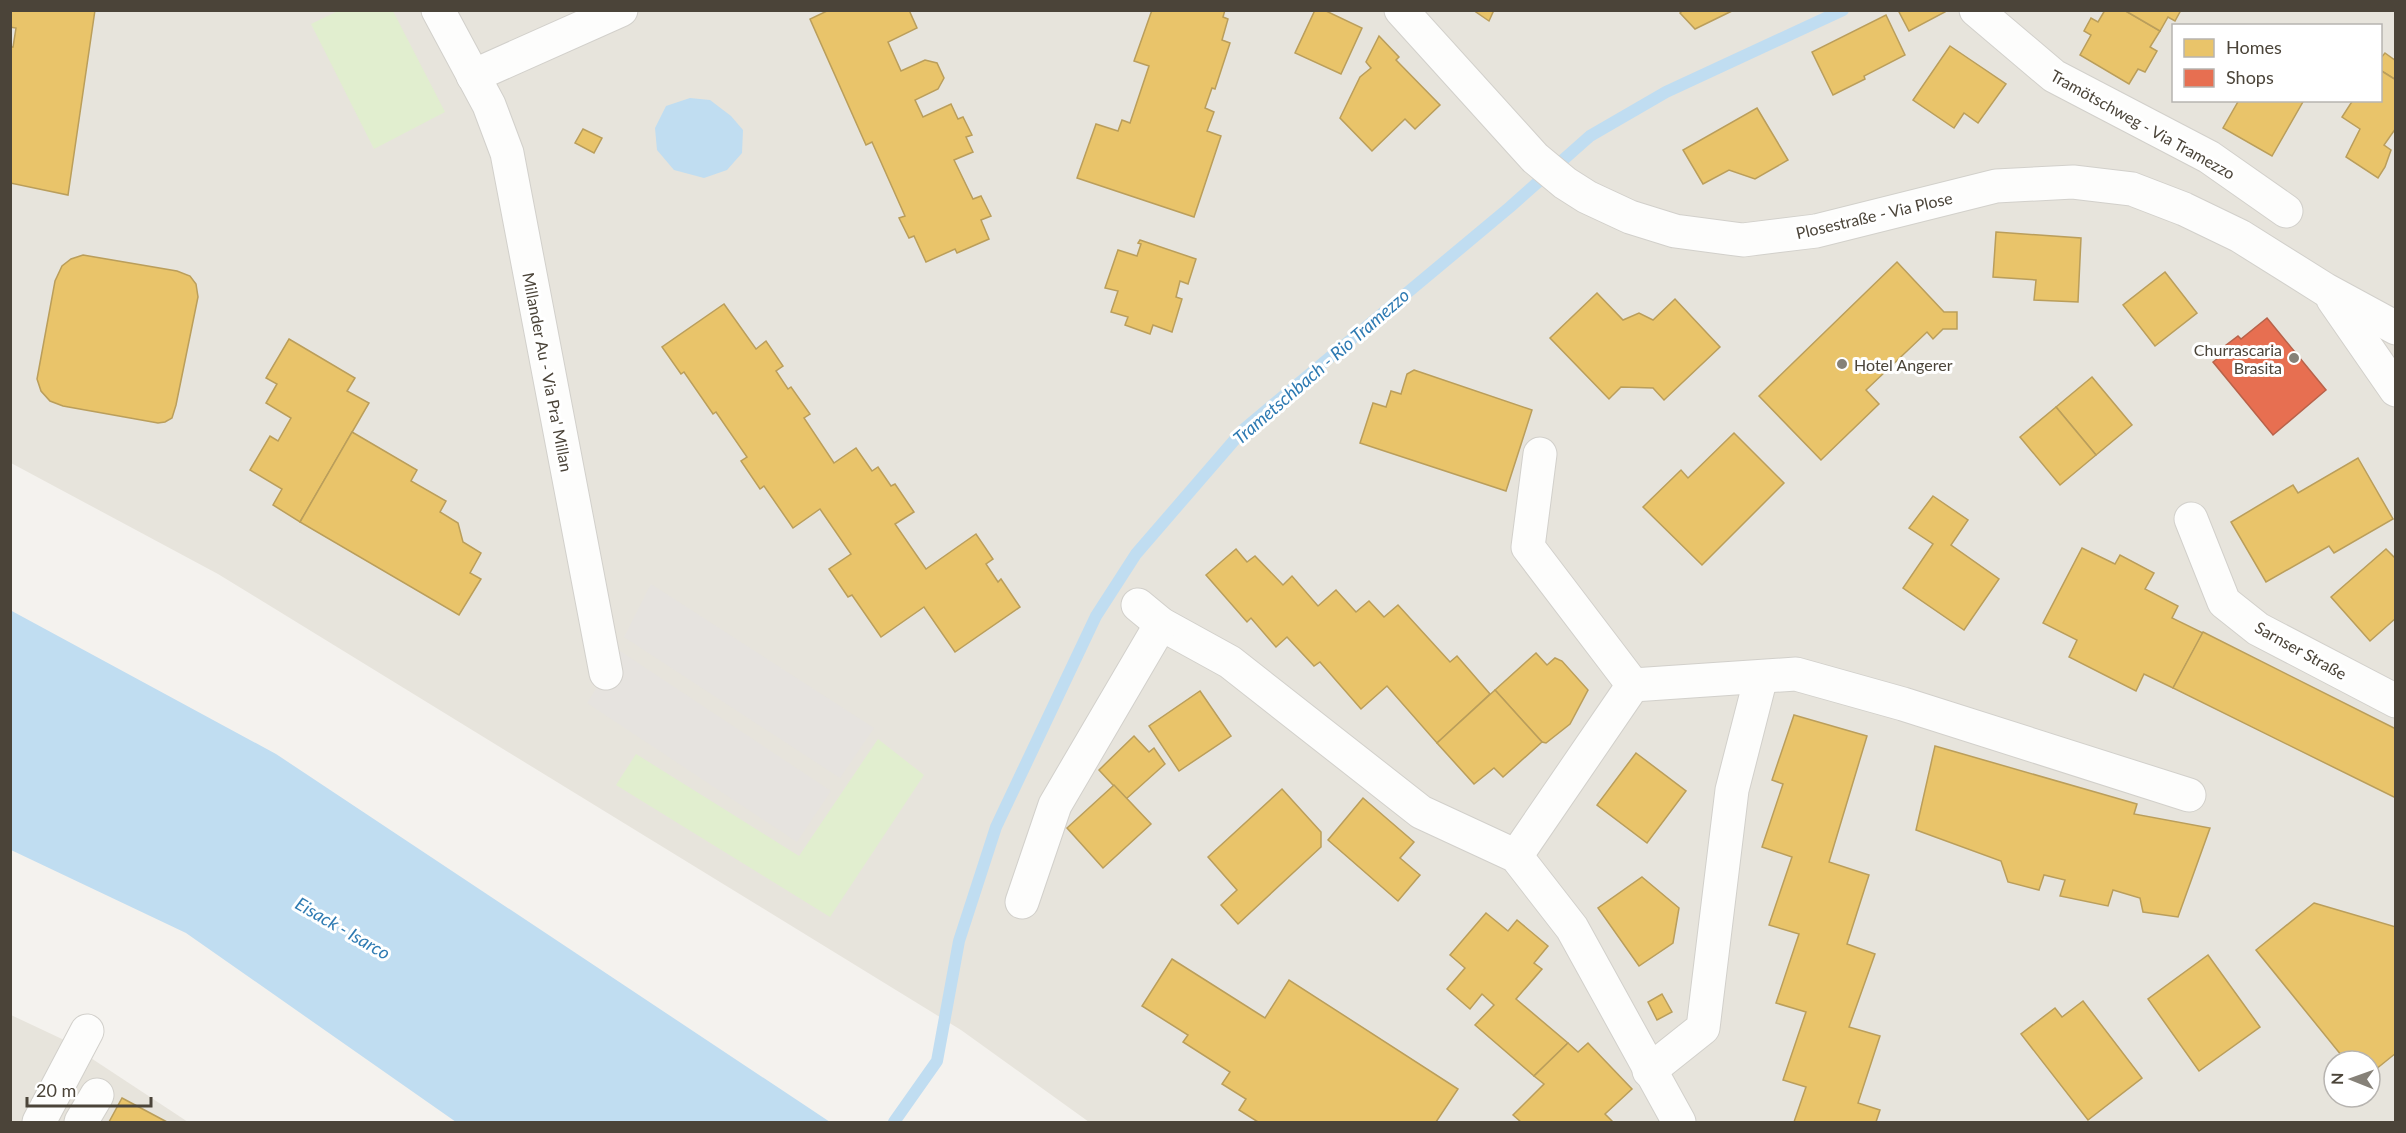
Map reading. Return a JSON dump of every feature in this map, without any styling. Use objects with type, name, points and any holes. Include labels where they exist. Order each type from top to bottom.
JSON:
[{"type":"street","name":"Millander Au - Via Pra' Millan","points":[[438,10],[489,105],[507,153],[606,673]]},
{"type":"street","points":[[473,76],[621,10]]},
{"type":"street","name":"Plosestraße - Via Plose","points":[[1401,10],[1535,158],[1564,183],[1609,207],[1675,231],[1743,240],[1816,231],[1996,186],[2073,182],[2132,189],[2184,209],[2240,236],[2326,290],[2392,318]]},
{"type":"street","name":"Tramötschweg - Via Tramezzo","points":[[1976,10],[2054,76],[2209,157],[2286,211]]},
{"type":"street","points":[[2326,290],[2396,390]]},
{"type":"street","points":[[1540,454],[1528,547],[1633,685]]},
{"type":"street","name":"Sarnser Straße","points":[[2191,519],[2224,602],[2258,629],[2396,701]]},
{"type":"street","points":[[1022,902],[1055,805],[1150,615],[1230,662],[1421,812],[1516,856],[1572,928],[1679,1122]]},
{"type":"street","points":[[1633,685],[1796,674],[1904,704],[2189,795]]},
{"type":"street","points":[[1649,1071],[1703,1028],[1732,790],[1761,678]]},
{"type":"street","points":[[1516,856],[1633,685]]},
{"type":"street","points":[[39,1122],[87,1031]]},
{"type":"shaded area","points":[[10,11],[2395,11],[2395,1122],[1089,1122],[961,1030],[218,574],[11,463]]},
{"type":"shaded area","points":[[651,584],[874,728],[840,778],[624,637]]},
{"type":"shaded area","points":[[617,649],[831,791],[797,842],[587,703],[606,673]]},
{"type":"shaded area","points":[[11,1015],[62,1039],[188,1122],[11,1122]]},
{"type":"green space","points":[[338,11],[393,11],[445,112],[374,149],[311,24]]},
{"type":"green space","points":[[878,739],[924,775],[830,917],[616,785],[636,754],[799,856]]},
{"type":"water","points":[[690,98],[710,100],[731,116],[743,130],[742,153],[727,170],[704,178],[674,170],[657,150],[655,128],[666,106]]},
{"type":"water","name":"Eisack - Isarco","points":[[10,610],[276,754],[830,1122],[456,1122],[186,933],[11,850]]},
{"type":"building: Homes","points":[[10,10],[95,10],[68,195],[10,183],[10,47],[13,47],[16,28],[10,27]]},
{"type":"building: Homes","points":[[829,10],[909,10],[917,28],[888,42],[901,71],[925,60],[937,63],[944,78],[938,89],[915,100],[923,117],[951,104],[958,119],[963,117],[972,135],[966,137],[973,152],[954,160],[973,199],[981,196],[991,216],[981,220],[989,239],[957,253],[955,249],[926,262],[914,236],[909,238],[899,218],[905,216],[872,142],[866,145],[810,19]]},
{"type":"building: Homes","points":[[1152,10],[1225,10],[1223,17],[1228,19],[1222,40],[1230,43],[1215,89],[1212,88],[1205,108],[1214,112],[1207,131],[1221,136],[1194,217],[1077,178],[1096,124],[1118,131],[1122,120],[1130,123],[1149,66],[1134,61]]},
{"type":"building: Homes","points":[[1315,10],[1324,10],[1362,28],[1341,74],[1295,53]]},
{"type":"building: Homes","points":[[1473,10],[1494,10],[1489,21]]},
{"type":"building: Homes","points":[[1683,10],[1734,10],[1695,29],[1680,13]]},
{"type":"building: Homes","points":[[1898,10],[1944,10],[1945,12],[1909,31]]},
{"type":"building: Homes","points":[[2105,10],[2124,10],[2160,31],[2150,47],[2157,51],[2145,72],[2138,69],[2129,84],[2080,55],[2091,35],[2084,31],[2091,18],[2098,22]]},
{"type":"building: Homes","points":[[2124,10],[2181,10],[2175,21],[2168,17],[2160,31]]},
{"type":"building: Homes","points":[[1886,15],[1905,55],[1833,95],[1812,52]]},
{"type":"building: Homes","points":[[1379,36],[1399,57],[1396,60],[1440,105],[1415,129],[1405,119],[1372,151],[1340,118],[1360,77],[1371,68],[1366,62]]},
{"type":"building: Homes","points":[[1950,46],[2006,84],[1978,123],[1964,113],[1954,128],[1913,100]]},
{"type":"building: Homes","points":[[2385,53],[2396,61],[2396,80],[2382,71],[2382,57]]},
{"type":"building: Homes","points":[[2382,71],[2396,80],[2396,128],[2384,145],[2391,150],[2378,178],[2346,157],[2360,129],[2342,117],[2352,102],[2382,102]]},
{"type":"building: Homes","points":[[2238,102],[2303,102],[2272,156],[2223,128]]},
{"type":"building: Homes","points":[[1757,108],[1788,160],[1755,179],[1729,170],[1703,184],[1683,150]]},
{"type":"building: Homes","points":[[583,129],[602,138],[594,153],[575,143]]},
{"type":"building: Homes","points":[[1996,232],[2081,238],[2078,302],[2034,300],[2036,280],[1993,277]]},
{"type":"building: Homes","points":[[1140,240],[1196,259],[1188,284],[1180,281],[1176,297],[1182,299],[1172,332],[1153,325],[1150,334],[1125,325],[1128,317],[1111,312],[1118,291],[1105,288],[1118,250],[1137,256]]},
{"type":"building: Homes","points":[[83,255],[177,271],[190,276],[196,284],[198,297],[176,405],[172,418],[165,422],[158,423],[63,406],[50,401],[41,391],[37,379],[55,281],[62,266],[71,259]]},
{"type":"building: Homes","name":"Hotel Angerer","points":[[1897,262],[1944,312],[1957,312],[1957,329],[1943,329],[1933,339],[1927,332],[1866,390],[1879,404],[1821,460],[1759,396]]},
{"type":"building: Homes","points":[[2165,272],[2197,313],[2155,346],[2123,305]]},
{"type":"building: Homes","points":[[1597,293],[1623,320],[1639,313],[1653,320],[1675,299],[1720,347],[1664,400],[1653,388],[1621,387],[1609,399],[1550,338]]},
{"type":"building: Homes","points":[[724,304],[756,349],[766,341],[783,366],[776,371],[788,389],[791,387],[810,414],[804,418],[834,463],[856,448],[872,471],[878,467],[891,486],[895,484],[914,512],[895,524],[926,569],[976,534],[993,559],[986,564],[998,582],[1001,579],[1020,607],[955,652],[924,607],[881,637],[852,595],[848,597],[829,569],[851,554],[820,509],[793,528],[764,486],[760,489],[741,461],[747,457],[716,412],[713,414],[684,372],[681,374],[662,347]]},
{"type":"building: Homes","points":[[289,339],[355,378],[347,391],[369,403],[300,522],[273,505],[282,489],[250,470],[270,436],[278,441],[291,418],[266,403],[277,384],[266,378]]},
{"type":"building: Homes","points":[[1414,370],[1532,410],[1506,491],[1360,443],[1373,403],[1386,407],[1391,391],[1401,394],[1407,374]]},
{"type":"building: Homes","points":[[2092,377],[2132,425],[2096,455],[2056,407]]},
{"type":"building: Homes","points":[[2056,407],[2096,455],[2060,485],[2020,437]]},
{"type":"building: Homes","points":[[352,432],[417,470],[411,481],[446,501],[440,512],[458,523],[463,542],[481,553],[470,573],[481,579],[459,615],[300,522]]},
{"type":"building: Homes","points":[[1734,433],[1784,483],[1702,565],[1643,507],[1681,470],[1688,478]]},
{"type":"building: Homes","points":[[2358,458],[2393,519],[2334,553],[2329,546],[2266,582],[2231,522],[2293,485],[2298,493]]},
{"type":"building: Homes","points":[[1933,496],[1968,520],[1951,545],[1999,579],[1964,630],[1903,588],[1933,544],[1909,528]]},
{"type":"building: Homes","points":[[2082,548],[2115,564],[2120,555],[2154,573],[2145,589],[2178,606],[2172,618],[2203,633],[2173,688],[2144,674],[2136,691],[2069,657],[2077,640],[2043,623]]},
{"type":"building: Homes","points":[[1236,549],[1247,562],[1255,556],[1283,585],[1292,576],[1318,606],[1336,590],[1356,612],[1369,601],[1384,617],[1398,605],[1450,662],[1457,656],[1490,694],[1437,743],[1387,686],[1361,709],[1320,662],[1314,666],[1287,637],[1276,647],[1251,618],[1247,622],[1206,575]]},
{"type":"building: Homes","points":[[2386,549],[2396,559],[2396,618],[2370,641],[2331,597]]},
{"type":"building: Homes","points":[[2203,632],[2396,729],[2396,798],[2173,688]]},
{"type":"building: Homes","points":[[1536,653],[1547,665],[1555,658],[1562,661],[1588,690],[1570,724],[1546,743],[1542,742],[1495,690]]},
{"type":"building: Homes","points":[[1495,690],[1542,742],[1503,777],[1494,768],[1474,784],[1437,743]]},
{"type":"building: Homes","points":[[1200,691],[1231,736],[1179,771],[1149,726]]},
{"type":"building: Homes","points":[[1794,715],[1867,736],[1829,862],[1869,875],[1847,944],[1875,954],[1849,1027],[1880,1036],[1858,1103],[1880,1110],[1876,1122],[1794,1122],[1806,1087],[1783,1080],[1806,1012],[1776,1003],[1799,934],[1769,925],[1792,857],[1762,847],[1783,784],[1772,780]]},
{"type":"building: Homes","points":[[1134,736],[1149,752],[1154,748],[1165,764],[1126,799],[1099,770]]},
{"type":"building: Homes","points":[[1935,746],[2137,804],[2134,814],[2210,828],[2178,917],[2143,912],[2140,898],[2113,890],[2108,906],[2060,896],[2065,880],[2044,875],[2039,890],[2008,882],[2001,861],[1916,830]]},
{"type":"building: Homes","points":[[1636,753],[1686,791],[1647,843],[1597,805]]},
{"type":"building: Homes","points":[[1114,785],[1151,824],[1103,868],[1067,828]]},
{"type":"building: Homes","points":[[1282,789],[1321,832],[1321,847],[1238,924],[1221,905],[1237,890],[1208,857]]},
{"type":"building: Homes","points":[[1363,798],[1414,842],[1400,858],[1420,875],[1398,901],[1328,840]]},
{"type":"building: Homes","points":[[1642,877],[1679,908],[1673,943],[1639,966],[1598,908]]},
{"type":"building: Homes","points":[[2314,903],[2396,927],[2396,1053],[2382,1064],[2382,1049],[2336,1049],[2256,950]]},
{"type":"building: Homes","points":[[1486,913],[1508,931],[1517,920],[1548,946],[1534,963],[1542,969],[1516,999],[1568,1043],[1534,1076],[1475,1025],[1494,1005],[1482,994],[1470,1009],[1447,989],[1465,968],[1450,955]]},
{"type":"building: Homes","points":[[2208,955],[2260,1027],[2199,1071],[2148,999]]},
{"type":"building: Homes","points":[[1172,959],[1265,1018],[1289,980],[1458,1089],[1436,1122],[1258,1122],[1239,1110],[1246,1099],[1222,1084],[1230,1072],[1183,1042],[1188,1035],[1142,1006]]},
{"type":"building: Homes","points":[[1662,994],[1672,1012],[1657,1020],[1648,1002]]},
{"type":"building: Homes","points":[[2083,1001],[2142,1078],[2088,1120],[2021,1034],[2055,1008],[2062,1017]]},
{"type":"building: Homes","points":[[1568,1043],[1578,1052],[1588,1043],[1632,1089],[1605,1114],[1613,1122],[1521,1122],[1513,1115],[1544,1084],[1534,1076]]},
{"type":"building: Homes","points":[[122,1098],[167,1122],[109,1122]]},
{"type":"building: Shops","points":[[2267,318],[2326,390],[2273,435],[2213,362],[2228,350],[2225,346],[2238,336],[2241,339]]},
{"type":"waterway","name":"Trametschbach - Rio Tramezzo","points":[[894,1122],[937,1061],[959,941],[996,827],[1096,616],[1136,554],[1244,429],[1510,207],[1590,136],[1666,92],[1843,10]]},
{"type":"place","name":"Churrascaria Brasita","points":[[2294,358]]},
{"type":"place","name":"Hotel Angerer","points":[[1842,364]]}]
